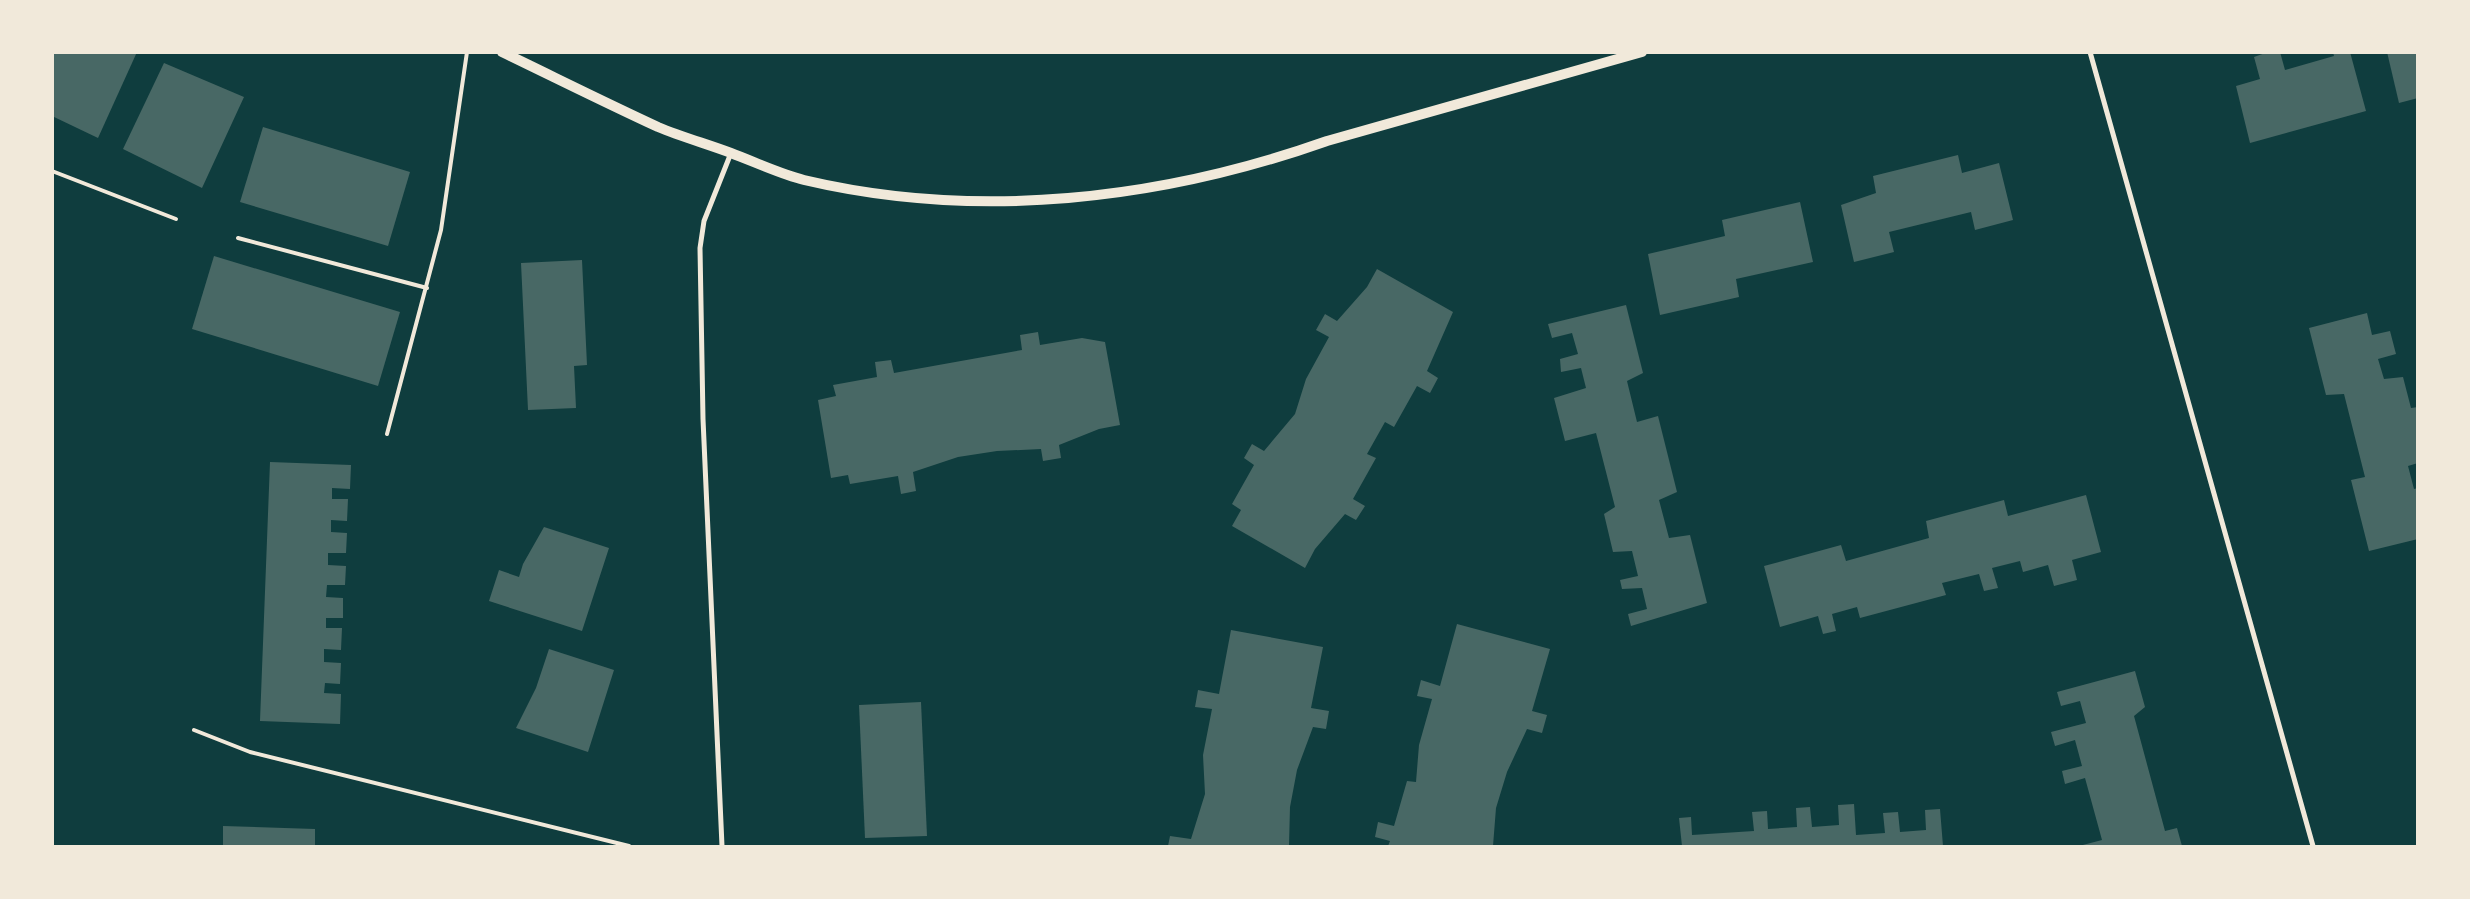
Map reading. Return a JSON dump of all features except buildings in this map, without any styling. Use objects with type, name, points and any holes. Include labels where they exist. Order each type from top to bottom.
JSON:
[{"type":"main road","points":[[502,52],[660,128],[802,179],[882,195],[975,201],[1026,201],[1127,192],[1178,184],[1276,159],[1326,141],[1642,52]]},
{"type":"street","points":[[2090,52],[2313,846]]},
{"type":"street","points":[[722,846],[703,419],[700,248],[704,221],[731,153]]},
{"type":"lane","points":[[388,434],[441,230],[467,52]]},
{"type":"lane","points":[[52,172],[176,219]]},
{"type":"lane","points":[[238,238],[427,288]]},
{"type":"lane","points":[[194,730],[250,752],[630,846]]}]
